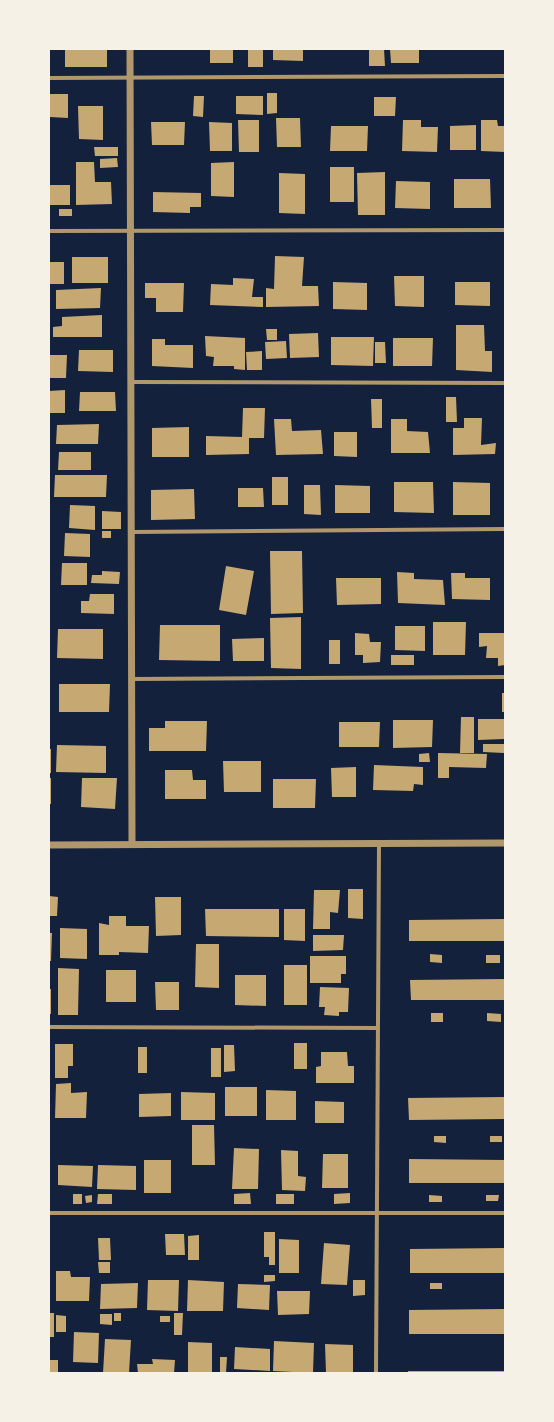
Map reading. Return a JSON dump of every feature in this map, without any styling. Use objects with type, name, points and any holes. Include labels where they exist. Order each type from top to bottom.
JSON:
[{"type":"street","points":[[130,49],[132,844]]},
{"type":"street","points":[[49,78],[505,76]]},
{"type":"street","points":[[49,231],[505,230]]},
{"type":"street","points":[[130,382],[505,383]]},
{"type":"street","points":[[131,532],[505,529]]},
{"type":"street","points":[[131,679],[505,677]]},
{"type":"street","points":[[49,845],[505,843]]},
{"type":"street","points":[[376,1373],[379,844]]},
{"type":"street","points":[[49,1027],[378,1028]]},
{"type":"street","points":[[49,1213],[505,1213]]},
{"type":"building","points":[[65,49],[107,49],[107,67],[65,67]]},
{"type":"building","points":[[210,49],[233,49],[233,63],[210,63]]},
{"type":"building","points":[[248,49],[263,49],[263,67],[248,67]]},
{"type":"building","points":[[273,49],[303,49],[303,61],[273,60]]},
{"type":"building","points":[[369,49],[384,49],[385,66],[369,66]]},
{"type":"building","points":[[390,49],[419,49],[419,63],[391,63]]},
{"type":"building","points":[[267,93],[277,93],[277,113],[267,114]]},
{"type":"building","points":[[50,94],[68,94],[68,118],[50,117]]},
{"type":"building","points":[[194,96],[204,96],[203,117],[193,116]]},
{"type":"building","points":[[236,96],[263,96],[263,115],[236,114]]},
{"type":"building","points":[[374,97],[396,97],[395,116],[374,116]]},
{"type":"building","points":[[78,106],[103,106],[103,140],[79,139]]},
{"type":"building","points":[[276,118],[300,118],[301,147],[277,147]]},
{"type":"building","points":[[238,120],[259,120],[259,152],[239,152]]},
{"type":"building","points":[[403,120],[421,120],[421,127],[438,127],[437,152],[402,151]]},
{"type":"building","points":[[481,120],[497,120],[498,126],[505,126],[505,152],[481,151]]},
{"type":"building","points":[[151,122],[185,122],[184,145],[152,145]]},
{"type":"building","points":[[209,122],[232,123],[232,151],[210,151]]},
{"type":"building","points":[[476,125],[476,150],[450,150],[450,126]]},
{"type":"building","points":[[331,126],[368,126],[367,151],[330,151]]},
{"type":"building","points":[[94,147],[118,147],[118,156],[95,156]]},
{"type":"building","points":[[117,158],[118,167],[100,168],[100,159]]},
{"type":"building","points":[[76,162],[94,162],[95,182],[111,182],[112,204],[76,205]]},
{"type":"building","points":[[234,162],[234,197],[211,196],[211,163]]},
{"type":"building","points":[[330,167],[354,167],[354,202],[330,202]]},
{"type":"building","points":[[385,172],[385,215],[358,215],[357,173]]},
{"type":"building","points":[[279,173],[305,174],[305,214],[279,213]]},
{"type":"building","points":[[454,179],[490,179],[491,208],[454,208]]},
{"type":"building","points":[[396,181],[430,182],[430,209],[395,208]]},
{"type":"building","points":[[49,185],[70,185],[70,205],[49,205]]},
{"type":"building","points":[[153,192],[201,193],[201,207],[190,207],[190,213],[153,212]]},
{"type":"building","points":[[59,209],[72,209],[72,216],[59,216]]},
{"type":"building","points":[[275,256],[304,257],[302,286],[318,286],[319,306],[266,307],[266,288],[274,289]]},
{"type":"building","points":[[72,257],[108,257],[108,283],[72,283]]},
{"type":"building","points":[[49,262],[64,262],[64,284],[49,284]]},
{"type":"building","points":[[394,276],[424,276],[424,307],[395,306]]},
{"type":"building","points":[[233,278],[254,279],[252,297],[263,297],[263,307],[210,305],[211,284],[233,285]]},
{"type":"building","points":[[333,282],[367,283],[367,310],[333,309]]},
{"type":"building","points":[[455,282],[490,282],[490,306],[455,305]]},
{"type":"building","points":[[145,283],[184,283],[183,312],[156,312],[156,298],[145,298]]},
{"type":"building","points":[[101,288],[100,308],[56,309],[56,290]]},
{"type":"building","points":[[102,315],[102,337],[53,337],[53,327],[62,326],[62,317]]},
{"type":"building","points":[[456,325],[484,325],[485,351],[492,351],[492,372],[456,370]]},
{"type":"building","points":[[266,329],[277,329],[277,340],[267,340]]},
{"type":"building","points":[[318,333],[319,357],[290,358],[289,334]]},
{"type":"building","points":[[205,336],[245,338],[245,370],[234,369],[234,366],[213,366],[214,357],[206,356]]},
{"type":"building","points":[[331,337],[374,337],[373,366],[331,365]]},
{"type":"building","points":[[393,338],[433,338],[432,366],[393,366]]},
{"type":"building","points":[[152,339],[165,339],[165,345],[193,345],[193,368],[152,366]]},
{"type":"building","points":[[286,341],[287,358],[266,359],[265,342]]},
{"type":"building","points":[[375,342],[385,342],[386,363],[375,363]]},
{"type":"building","points":[[79,350],[113,350],[113,372],[78,371]]},
{"type":"building","points":[[262,351],[262,370],[247,370],[246,352]]},
{"type":"building","points":[[49,355],[67,355],[66,378],[49,378]]},
{"type":"building","points":[[65,390],[65,413],[49,413],[49,391]]},
{"type":"building","points":[[80,392],[115,392],[116,411],[79,411]]},
{"type":"building","points":[[446,397],[456,397],[457,422],[446,422]]},
{"type":"building","points":[[371,399],[382,399],[382,428],[372,428]]},
{"type":"building","points":[[243,408],[265,408],[264,438],[249,438],[249,454],[206,455],[206,436],[242,437]]},
{"type":"building","points":[[464,418],[482,418],[481,445],[496,443],[495,454],[453,455],[453,428],[464,428]]},
{"type":"building","points":[[274,419],[291,419],[292,431],[321,430],[323,454],[276,455]]},
{"type":"building","points":[[391,419],[407,419],[407,431],[428,432],[430,453],[391,453]]},
{"type":"building","points":[[99,424],[98,444],[56,444],[57,425]]},
{"type":"building","points":[[189,427],[189,457],[152,457],[152,428]]},
{"type":"building","points":[[334,432],[357,432],[357,457],[334,456]]},
{"type":"building","points":[[59,452],[91,452],[91,470],[58,470]]},
{"type":"building","points":[[55,475],[107,475],[106,497],[54,497]]},
{"type":"building","points":[[272,477],[288,477],[288,505],[272,505]]},
{"type":"building","points":[[394,482],[433,482],[434,513],[394,512]]},
{"type":"building","points":[[453,482],[490,483],[490,515],[453,515]]},
{"type":"building","points":[[304,485],[320,485],[321,515],[304,514]]},
{"type":"building","points":[[335,485],[370,486],[370,513],[335,513]]},
{"type":"building","points":[[238,488],[263,488],[264,507],[238,507]]},
{"type":"building","points":[[194,489],[195,519],[151,520],[151,490]]},
{"type":"building","points":[[70,505],[95,506],[95,530],[69,528]]},
{"type":"building","points":[[102,511],[121,512],[121,529],[102,529]]},
{"type":"building","points":[[102,531],[111,531],[111,538],[102,538]]},
{"type":"building","points":[[65,533],[90,534],[90,557],[64,556]]},
{"type":"building","points":[[270,551],[302,551],[303,613],[271,614]]},
{"type":"building","points":[[62,563],[87,563],[87,585],[61,585]]},
{"type":"building","points":[[226,566],[254,571],[246,615],[219,610]]},
{"type":"building","points":[[102,571],[120,572],[119,584],[91,583],[92,575],[102,575]]},
{"type":"building","points":[[397,572],[414,573],[414,579],[443,580],[445,605],[398,603]]},
{"type":"building","points":[[451,573],[465,573],[465,578],[490,578],[490,600],[452,599]]},
{"type":"building","points":[[336,578],[381,578],[381,604],[337,605]]},
{"type":"building","points":[[90,594],[114,594],[114,614],[81,613],[81,601],[89,601]]},
{"type":"building","points":[[301,617],[301,669],[271,668],[270,618]]},
{"type":"building","points":[[433,622],[466,622],[465,655],[433,655]]},
{"type":"building","points":[[160,625],[220,625],[220,661],[159,660]]},
{"type":"building","points":[[395,626],[425,626],[425,651],[395,650]]},
{"type":"building","points":[[58,629],[103,629],[103,659],[57,658]]},
{"type":"building","points":[[355,633],[369,634],[370,642],[381,642],[380,662],[363,663],[363,655],[355,655]]},
{"type":"building","points":[[479,633],[505,633],[505,665],[498,666],[498,658],[486,658],[487,646],[479,647]]},
{"type":"building","points":[[264,638],[264,661],[233,661],[232,639]]},
{"type":"building","points":[[329,640],[340,640],[340,664],[329,664]]},
{"type":"building","points":[[391,655],[414,655],[414,665],[391,665]]},
{"type":"building","points":[[59,684],[110,684],[109,712],[59,712]]},
{"type":"building","points":[[502,693],[505,693],[505,712],[502,712]]},
{"type":"building","points":[[461,717],[474,717],[474,753],[460,753]]},
{"type":"building","points":[[478,719],[505,719],[504,739],[478,740]]},
{"type":"building","points":[[393,720],[433,720],[432,747],[393,748]]},
{"type":"building","points":[[165,721],[207,721],[206,751],[149,751],[149,728],[165,728]]},
{"type":"building","points":[[339,722],[380,722],[379,747],[339,747]]},
{"type":"building","points":[[483,744],[504,744],[504,753],[483,752]]},
{"type":"building","points":[[57,745],[106,746],[106,773],[56,772]]},
{"type":"building","points":[[49,749],[51,749],[51,773],[49,773]]},
{"type":"building","points":[[429,753],[430,762],[419,762],[419,754]]},
{"type":"building","points":[[438,753],[487,754],[486,768],[449,767],[449,778],[438,778]]},
{"type":"building","points":[[223,761],[261,761],[261,792],[224,792]]},
{"type":"building","points":[[374,765],[423,767],[423,785],[414,784],[413,791],[373,790]]},
{"type":"building","points":[[356,767],[356,797],[332,797],[331,768]]},
{"type":"building","points":[[165,770],[192,770],[193,780],[206,780],[206,799],[165,799]]},
{"type":"building","points":[[49,778],[51,778],[51,804],[49,804]]},
{"type":"building","points":[[82,778],[117,778],[115,809],[81,807]]},
{"type":"building","points":[[273,779],[316,779],[315,808],[273,808]]},
{"type":"building","points":[[348,889],[363,889],[363,919],[348,918]]},
{"type":"building","points":[[314,890],[340,890],[338,913],[330,912],[330,929],[313,929]]},
{"type":"building","points":[[49,896],[58,897],[57,916],[49,916]]},
{"type":"building","points":[[155,897],[181,897],[181,935],[156,936]]},
{"type":"building","points":[[205,909],[279,909],[279,937],[206,936]]},
{"type":"building","points":[[284,909],[305,909],[305,941],[284,940]]},
{"type":"building","points":[[109,916],[126,916],[126,926],[149,926],[148,953],[119,952],[119,955],[99,955],[99,923],[109,925]]},
{"type":"building","points":[[505,919],[505,941],[409,941],[409,920]]},
{"type":"building","points":[[60,928],[87,929],[87,959],[60,958]]},
{"type":"building","points":[[49,933],[52,933],[51,961],[49,961]]},
{"type":"building","points":[[313,935],[344,935],[343,950],[313,951]]},
{"type":"building","points":[[196,944],[219,944],[219,988],[195,987]]},
{"type":"building","points":[[430,954],[442,955],[442,963],[430,962]]},
{"type":"building","points":[[486,955],[500,955],[500,963],[486,963]]},
{"type":"building","points":[[310,956],[346,956],[346,974],[341,974],[341,983],[310,983]]},
{"type":"building","points":[[284,965],[307,965],[307,1005],[284,1005]]},
{"type":"building","points":[[58,968],[79,969],[78,1015],[58,1015]]},
{"type":"building","points":[[106,970],[136,970],[136,1002],[106,1002]]},
{"type":"building","points":[[235,975],[266,975],[266,1006],[235,1005]]},
{"type":"building","points":[[505,979],[505,1000],[411,1000],[410,980]]},
{"type":"building","points":[[155,982],[179,982],[179,1010],[156,1010]]},
{"type":"building","points":[[320,987],[349,988],[348,1012],[339,1012],[339,1016],[324,1015],[325,1007],[319,1007]]},
{"type":"building","points":[[49,989],[51,989],[51,1014],[49,1014]]},
{"type":"building","points":[[431,1013],[443,1013],[443,1022],[431,1022]]},
{"type":"building","points":[[487,1013],[501,1014],[501,1022],[487,1021]]},
{"type":"building","points":[[294,1043],[307,1043],[307,1069],[294,1069]]},
{"type":"building","points":[[55,1044],[73,1044],[73,1066],[68,1066],[68,1078],[55,1078]]},
{"type":"building","points":[[224,1045],[234,1045],[235,1071],[224,1072]]},
{"type":"building","points":[[138,1047],[147,1047],[147,1073],[138,1073]]},
{"type":"building","points":[[211,1048],[221,1048],[221,1077],[211,1077]]},
{"type":"building","points":[[321,1052],[347,1052],[348,1066],[354,1066],[354,1083],[316,1083],[316,1067],[321,1066]]},
{"type":"building","points":[[71,1083],[71,1093],[87,1092],[86,1118],[55,1118],[56,1084]]},
{"type":"building","points":[[225,1087],[257,1087],[257,1116],[225,1116]]},
{"type":"building","points":[[266,1090],[296,1091],[296,1120],[266,1120]]},
{"type":"building","points":[[181,1092],[215,1093],[215,1120],[181,1120]]},
{"type":"building","points":[[171,1093],[171,1116],[139,1117],[139,1094]]},
{"type":"building","points":[[505,1097],[505,1119],[409,1120],[408,1098]]},
{"type":"building","points":[[315,1101],[344,1102],[344,1123],[315,1123]]},
{"type":"building","points":[[192,1125],[214,1125],[215,1165],[192,1165]]},
{"type":"building","points":[[434,1136],[446,1136],[446,1143],[434,1142]]},
{"type":"building","points":[[490,1136],[502,1136],[502,1142],[490,1142]]},
{"type":"building","points":[[234,1148],[259,1149],[258,1189],[232,1189]]},
{"type":"building","points":[[281,1150],[298,1151],[298,1176],[306,1177],[305,1191],[282,1190]]},
{"type":"building","points":[[323,1154],[348,1154],[348,1188],[322,1188]]},
{"type":"building","points":[[409,1159],[505,1160],[505,1183],[409,1183]]},
{"type":"building","points":[[144,1160],[171,1160],[171,1193],[144,1193]]},
{"type":"building","points":[[58,1165],[93,1166],[92,1187],[58,1185]]},
{"type":"building","points":[[98,1165],[136,1166],[136,1190],[97,1189]]},
{"type":"building","points":[[250,1193],[251,1204],[234,1204],[234,1194]]},
{"type":"building","points":[[350,1193],[350,1203],[334,1204],[334,1194]]},
{"type":"building","points":[[73,1194],[82,1194],[82,1204],[73,1204]]},
{"type":"building","points":[[98,1194],[112,1194],[112,1204],[97,1204]]},
{"type":"building","points":[[276,1194],[294,1194],[294,1204],[276,1204]]},
{"type":"building","points":[[92,1195],[92,1202],[86,1203],[85,1196]]},
{"type":"building","points":[[429,1195],[442,1196],[442,1202],[429,1202]]},
{"type":"building","points":[[486,1195],[499,1195],[498,1201],[486,1201]]},
{"type":"building","points":[[264,1232],[275,1232],[275,1265],[269,1265],[269,1257],[264,1257]]},
{"type":"building","points":[[165,1234],[184,1234],[185,1255],[166,1255]]},
{"type":"building","points":[[199,1235],[199,1260],[188,1260],[188,1236]]},
{"type":"building","points":[[98,1238],[110,1238],[111,1260],[99,1260]]},
{"type":"building","points":[[279,1239],[299,1240],[299,1273],[279,1273]]},
{"type":"building","points":[[324,1243],[350,1245],[347,1285],[321,1284]]},
{"type":"building","points":[[505,1248],[505,1273],[410,1273],[410,1249]]},
{"type":"building","points":[[98,1262],[110,1262],[110,1273],[99,1273]]},
{"type":"building","points":[[56,1271],[70,1271],[71,1277],[90,1277],[89,1301],[56,1301]]},
{"type":"building","points":[[264,1275],[275,1275],[275,1281],[264,1282]]},
{"type":"building","points":[[148,1280],[179,1280],[178,1311],[147,1310]]},
{"type":"building","points":[[188,1280],[224,1282],[223,1311],[187,1311]]},
{"type":"building","points":[[353,1280],[365,1280],[365,1295],[353,1296]]},
{"type":"building","points":[[138,1283],[137,1308],[100,1309],[101,1284]]},
{"type":"building","points":[[430,1283],[442,1283],[442,1289],[430,1289]]},
{"type":"building","points":[[238,1284],[270,1285],[269,1310],[237,1308]]},
{"type":"building","points":[[277,1291],[310,1291],[309,1314],[278,1315]]},
{"type":"building","points":[[505,1309],[505,1334],[409,1334],[409,1310]]},
{"type":"building","points":[[49,1313],[54,1313],[54,1337],[49,1337]]},
{"type":"building","points":[[114,1313],[121,1313],[121,1321],[114,1321]]},
{"type":"building","points":[[174,1313],[183,1313],[182,1335],[174,1335]]},
{"type":"building","points":[[100,1314],[112,1314],[112,1325],[100,1324]]},
{"type":"building","points":[[56,1315],[66,1316],[66,1332],[56,1332]]},
{"type":"building","points":[[160,1316],[170,1316],[170,1322],[160,1322]]},
{"type":"building","points":[[74,1332],[99,1333],[98,1363],[73,1362]]},
{"type":"building","points":[[105,1339],[131,1340],[129,1373],[103,1373]]},
{"type":"building","points":[[274,1341],[314,1343],[313,1373],[273,1371]]},
{"type":"building","points":[[188,1342],[212,1343],[212,1373],[188,1373]]},
{"type":"building","points":[[325,1344],[353,1345],[353,1373],[326,1373]]},
{"type":"building","points":[[235,1347],[270,1349],[270,1371],[234,1369]]},
{"type":"building","points":[[220,1357],[227,1357],[226,1373],[220,1373]]},
{"type":"building","points":[[152,1359],[175,1360],[174,1373],[138,1373],[137,1364],[153,1364]]},
{"type":"building","points":[[49,1360],[58,1360],[58,1373],[49,1373]]},
{"type":"building","points":[[408,1371],[505,1371],[505,1373],[408,1373]]}]
